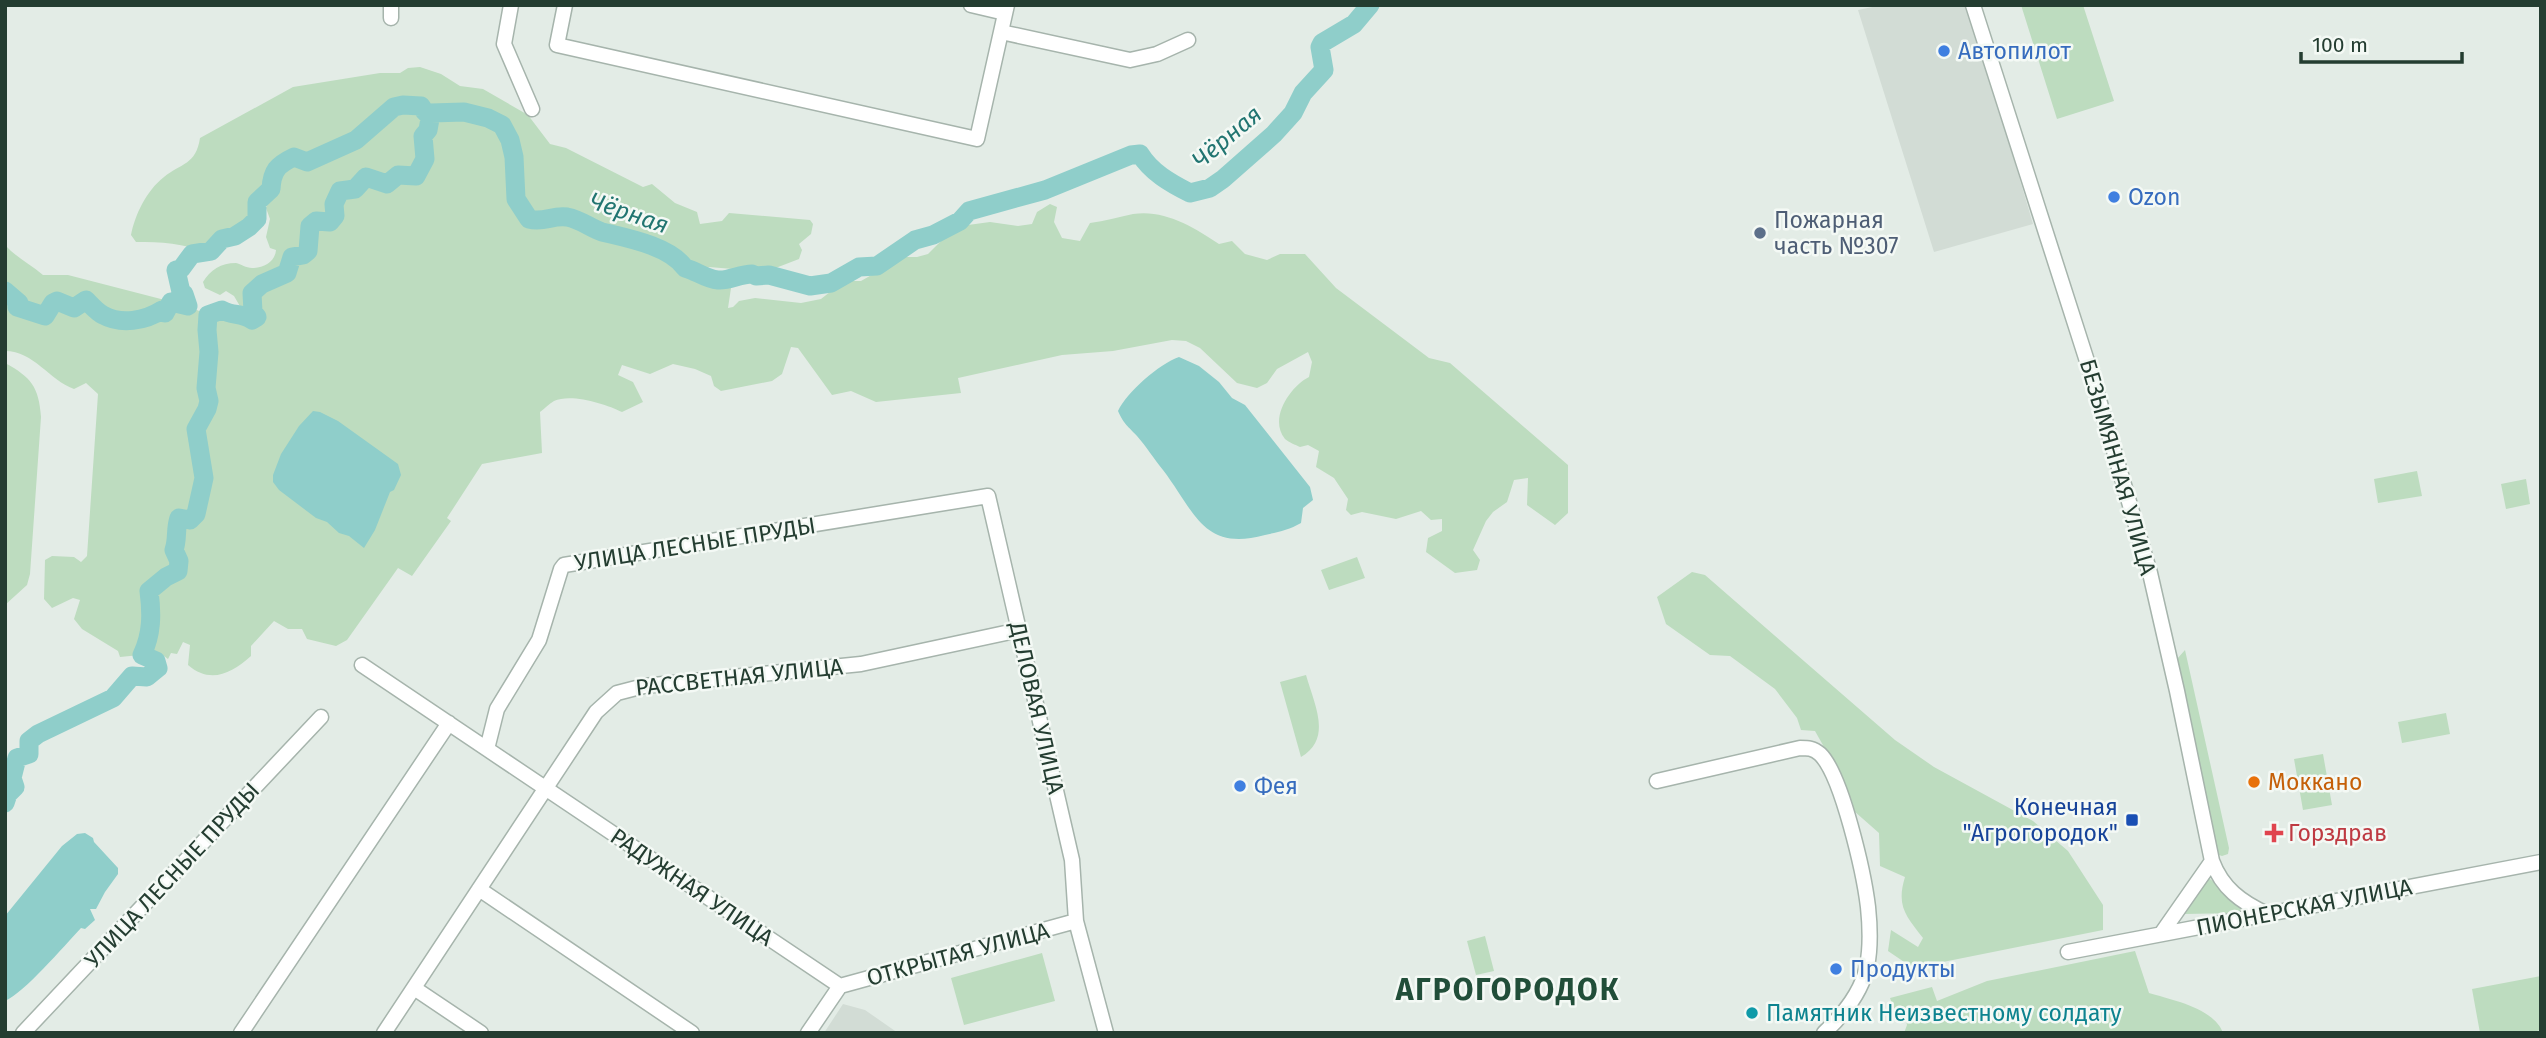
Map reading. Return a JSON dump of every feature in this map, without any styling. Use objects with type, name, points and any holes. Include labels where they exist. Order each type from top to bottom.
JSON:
[{"type":"street","points":[[511,5],[504,44],[532,109]]},
{"type":"street","points":[[565,5],[557,45],[976,139],[1006,9],[971,5]]},
{"type":"street","name":"БЕЗЫМЯННАЯ УЛИЦА","points":[[1973,5],[2094,383],[2150,573],[2212,861],[2221,881],[2231,892],[2267,914]]},
{"type":"street","points":[[1000,32],[1130,60],[1157,54],[1188,40]]},
{"type":"street","name":"ДЕЛОВАЯ УЛИЦА","points":[[988,496],[1072,860],[1076,921],[1106,1033]]},
{"type":"street","name":"УЛИЦА ЛЕСНЫЕ ПРУДЫ","points":[[487,749],[497,709],[539,640],[561,569],[565,565],[988,496]]},
{"type":"street","name":"РАССВЕТНАЯ УЛИЦА","points":[[384,1033],[596,712],[617,692],[630,688],[860,664],[1019,630]]},
{"type":"street","points":[[362,665],[487,749]]},
{"type":"street","name":"УЛИЦА ЛЕСНЫЕ ПРУДЫ","points":[[23,1033],[321,717]]},
{"type":"street","points":[[241,1033],[449,723]]},
{"type":"street","points":[[1657,781],[1800,748],[1810,748],[1818,752],[1825,761],[1843,801],[1868,906],[1870,946],[1867,969],[1851,1003],[1824,1033]]},
{"type":"street","name":"РАДУЖНАЯ УЛИЦА","points":[[487,749],[839,986]]},
{"type":"street","points":[[2161,934],[2212,861]]},
{"type":"street","name":"ПИОНЕРСКАЯ УЛИЦА","points":[[2068,952],[2541,862]]},
{"type":"street","points":[[479,889],[692,1033]]},
{"type":"street","name":"ОТКРЫТАЯ УЛИЦА","points":[[839,986],[1076,921]]},
{"type":"street","points":[[808,1033],[839,986]]},
{"type":"street","points":[[414,988],[481,1033]]},
{"type":"shaded area","points":[[1882,5],[1968,5],[2033,224],[1934,252],[1858,10]]},
{"type":"shaded area","points":[[843,1004],[865,1010],[898,1033],[824,1033]]},
{"type":"green space","points":[[2021,5],[2083,5],[2114,101],[2057,119]]},
{"type":"green space","points":[[420,67],[441,74],[460,86],[483,89],[528,115],[550,144],[566,148],[643,187],[652,184],[675,203],[697,212],[700,224],[722,221],[729,213],[810,220],[813,224],[811,234],[799,244],[802,250],[799,259],[773,269],[757,271],[709,267],[699,275],[699,283],[728,285],[731,288],[728,308],[739,301],[755,298],[801,303],[821,299],[844,281],[861,281],[903,257],[928,254],[948,234],[968,225],[990,222],[1018,226],[1032,224],[1037,212],[1050,204],[1057,207],[1054,222],[1062,238],[1080,241],[1090,223],[1145,213],[1178,221],[1219,244],[1232,241],[1245,254],[1267,260],[1280,254],[1305,254],[1336,288],[1429,358],[1450,363],[1568,465],[1568,513],[1555,525],[1527,505],[1528,478],[1514,480],[1507,502],[1486,521],[1473,550],[1480,560],[1477,570],[1455,573],[1426,552],[1428,538],[1442,531],[1442,519],[1431,520],[1421,511],[1396,519],[1362,512],[1351,515],[1346,510],[1348,499],[1334,478],[1316,467],[1319,451],[1308,445],[1300,447],[1290,442],[1280,431],[1280,413],[1284,404],[1295,388],[1309,377],[1312,362],[1308,352],[1277,369],[1267,383],[1257,388],[1237,383],[1200,348],[1186,341],[1172,340],[1113,351],[1062,355],[958,378],[961,393],[876,402],[851,391],[832,395],[798,348],[791,347],[782,374],[772,381],[721,391],[714,386],[711,376],[695,369],[673,364],[650,374],[622,365],[618,375],[633,382],[643,402],[622,412],[579,399],[552,402],[540,412],[542,453],[482,464],[447,518],[451,521],[412,576],[398,568],[347,640],[336,646],[307,639],[302,629],[288,629],[274,621],[251,646],[251,656],[236,668],[220,674],[204,674],[188,665],[190,645],[183,642],[177,654],[171,653],[168,659],[160,653],[120,657],[118,651],[82,629],[74,619],[80,600],[73,598],[52,608],[44,599],[45,560],[52,556],[74,557],[81,562],[87,556],[98,394],[86,383],[74,389],[65,385],[33,361],[15,352],[5,351],[5,245],[43,275],[68,275],[188,306],[208,315],[222,310],[252,320],[257,317],[253,312],[241,308],[234,296],[226,291],[220,295],[205,288],[203,282],[221,266],[236,263],[256,268],[268,264],[274,258],[276,250],[270,248],[266,237],[270,219],[266,208],[271,190],[257,202],[257,219],[249,227],[235,236],[222,239],[206,253],[181,245],[136,242],[131,235],[135,219],[147,196],[164,177],[191,159],[200,138],[293,87],[380,73],[400,73],[408,68]]},
{"type":"green space","points":[[5,363],[27,378],[36,390],[41,417],[30,574],[27,585],[5,605]]},
{"type":"green space","points":[[2417,471],[2422,496],[2378,503],[2374,479]]},
{"type":"green space","points":[[2526,479],[2530,504],[2506,509],[2501,484]]},
{"type":"green space","points":[[1357,557],[1365,578],[1329,590],[1321,570]]},
{"type":"green space","points":[[1692,572],[1705,575],[1895,740],[1934,767],[2033,821],[2068,851],[2103,905],[2103,930],[1913,968],[1888,951],[1891,930],[1918,947],[1923,938],[1904,910],[1902,887],[1905,877],[1880,866],[1879,833],[1854,811],[1842,779],[1815,731],[1801,730],[1797,718],[1775,689],[1730,656],[1710,655],[1666,624],[1657,597]]},
{"type":"green space","points":[[2185,650],[2229,848],[2228,854],[2222,856],[2216,854],[2177,659]]},
{"type":"green space","points":[[1306,675],[1319,730],[1311,749],[1301,757],[1280,682]]},
{"type":"green space","points":[[2446,713],[2450,734],[2402,743],[2398,722]]},
{"type":"green space","points":[[2323,754],[2332,805],[2303,810],[2294,759]]},
{"type":"green space","points":[[2208,878],[2241,908],[2239,913],[2182,912]]},
{"type":"green space","points":[[1485,936],[1494,971],[1476,975],[1467,941]]},
{"type":"green space","points":[[2135,951],[2149,993],[2202,1011],[2218,1024],[2223,1033],[1904,1033],[1907,1025],[1903,1009],[1894,1009],[1890,998],[1932,987],[1937,1001],[1987,981]]},
{"type":"green space","points":[[1042,953],[1055,1001],[964,1025],[951,978]]},
{"type":"green space","points":[[2541,976],[2541,1030],[2528,1033],[2480,1033],[2472,989]]},
{"type":"water","points":[[1179,357],[1199,366],[1219,382],[1232,398],[1245,405],[1310,487],[1313,500],[1303,508],[1301,523],[1244,539],[1227,538],[1214,533],[1193,514],[1144,444],[1124,423],[1118,411],[1136,387],[1153,372]]},
{"type":"water","points":[[313,411],[338,421],[398,464],[401,475],[394,490],[390,492],[375,530],[364,548],[349,536],[339,533],[327,522],[316,518],[279,490],[273,482],[281,454],[299,426]]},
{"type":"water","points":[[85,833],[93,838],[118,868],[118,874],[96,909],[90,909],[95,920],[85,929],[81,928],[33,979],[5,1001],[5,916],[62,846],[77,834]]},
{"type":"waterway","name":"Чёрная","points":[[5,803],[8,794],[15,787],[12,778],[17,758],[29,754],[29,741],[38,734],[113,698],[132,676],[147,677],[158,668],[156,661],[142,655],[150,624],[149,591],[178,571],[179,561],[174,550],[179,518],[190,520],[196,514],[204,478],[196,429],[209,401],[206,388],[208,315],[222,310],[252,320],[257,317],[253,312],[252,293],[262,284],[287,273],[292,257],[308,251],[310,226],[316,221],[330,222],[335,216],[334,204],[340,191],[355,189],[366,177],[387,184],[398,175],[416,176],[425,159],[423,136],[428,130],[431,113],[464,112],[502,125],[510,140],[514,157],[516,199],[529,219],[572,218],[602,232],[659,249],[678,260],[685,268],[713,279],[748,274],[769,275],[810,286],[831,283],[859,267],[877,266],[915,240],[933,235],[960,221],[969,211],[1045,190],[1131,155],[1140,154],[1162,177],[1190,193],[1210,188],[1274,134],[1293,113],[1303,93],[1324,70],[1320,47],[1322,43],[1354,24],[1370,5]]},
{"type":"waterway","points":[[188,306],[181,292],[176,270],[181,269],[192,254],[211,251],[222,239],[235,236],[249,227],[257,219],[257,202],[271,189],[274,173],[283,163],[294,157],[307,162],[356,140],[394,107],[421,106],[425,112],[431,113]]},
{"type":"waterway","points":[[5,291],[19,303],[17,307],[45,316],[57,301],[74,308],[86,300],[103,315],[125,321],[148,317],[162,310],[165,313],[171,302],[188,306]]},
{"type":"place","name":"Автопилот","points":[[1944,51]]},
{"type":"place","name":"Ozon","points":[[2114,197]]},
{"type":"place","name":"Пожарная часть №307","points":[[1760,233]]},
{"type":"place","name":"Моккано","points":[[2254,782]]},
{"type":"place","name":"Фея","points":[[1240,786]]},
{"type":"place","name":"Конечная \"Агрогородок\"","points":[[2132,820]]},
{"type":"place","name":"Горздрав","points":[[2274,833]]},
{"type":"place","name":"Продукты","points":[[1836,969]]},
{"type":"place","name":"Памятник Неизвестному солдату","points":[[1752,1013]]},
{"type":"district","name":"АГРОГОРОДОК","points":[[1508,990]]}]
